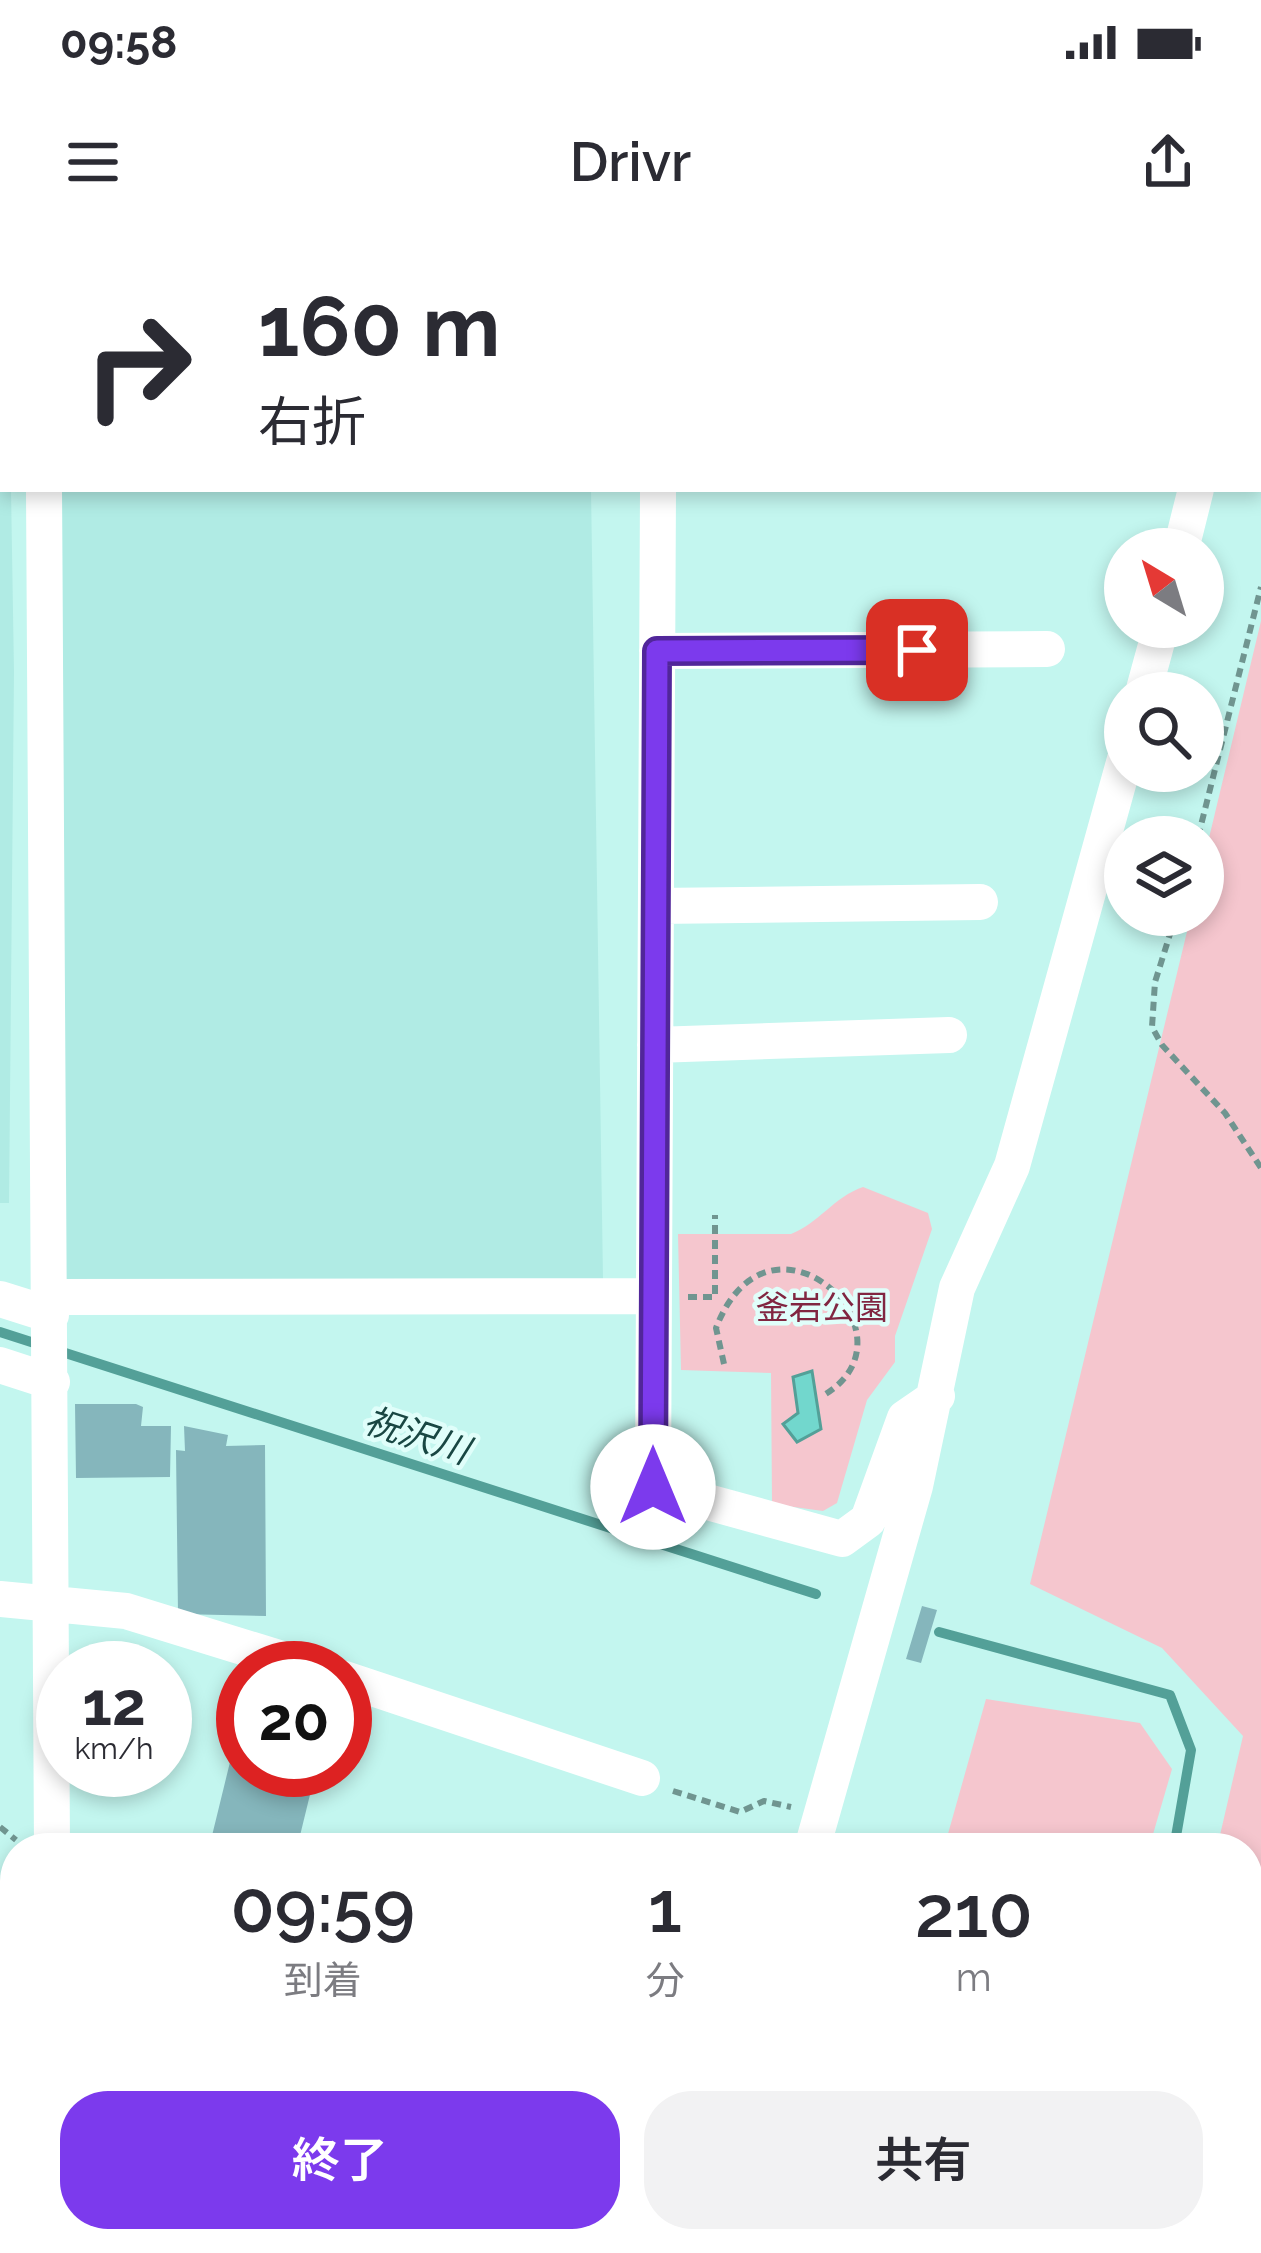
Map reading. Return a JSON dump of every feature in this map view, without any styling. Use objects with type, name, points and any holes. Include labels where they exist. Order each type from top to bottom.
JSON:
[{"type":"street","points":[[44,492],[52,1833]]},
{"type":"street","points":[[658,492],[653,1487],[842,1539],[868,1520],[905,1418],[937,1396]]},
{"type":"street","points":[[1186,528],[1195,492]]},
{"type":"street","points":[[657,651],[1047,649]]},
{"type":"street","points":[[816,1833],[937,1396],[957,1288],[1012,1166],[1116,792]]},
{"type":"street","points":[[656,905],[980,902]]},
{"type":"street","points":[[655,1045],[949,1035]]},
{"type":"street","points":[[0,1299],[51,1312],[654,1296]]},
{"type":"street","points":[[0,1365],[52,1378]]},
{"type":"street","points":[[0,1600],[126,1611],[223,1641]]},
{"type":"street","points":[[372,1687],[642,1778]]},
{"type":"path","points":[[1203,816],[1261,587]]},
{"type":"path","points":[[1170,936],[1155,982],[1152,1027],[1162,1045],[1225,1113],[1261,1168]]},
{"type":"path","points":[[715,1215],[715,1297]]},
{"type":"path","points":[[724,1364],[716,1328],[730,1297],[769,1271],[826,1280],[844,1299],[857,1348],[840,1386],[824,1395]]},
{"type":"path","points":[[654,1296],[730,1297]]},
{"type":"path","points":[[642,1778],[699,1803],[740,1812],[764,1801]]},
{"type":"shaded area","points":[[0,492],[11,492],[9,1203],[0,1203]]},
{"type":"shaded area","points":[[62,492],[591,492],[603,1279],[65,1286]]},
{"type":"shaded area","points":[[812,1371],[821,1429],[797,1442],[783,1424],[798,1413],[793,1377]]},
{"type":"green space","points":[[1261,621],[1261,1833],[1220,1833],[1243,1736],[1162,1648],[1030,1584],[1186,936],[1224,936],[1224,816],[1214,816],[1220,792],[1224,792]]},
{"type":"green space","name":"釜岩公園","points":[[863,1187],[928,1213],[932,1229],[895,1336],[895,1362],[867,1400],[837,1503],[823,1511],[772,1504],[771,1373],[681,1370],[678,1234],[791,1234]]},
{"type":"green space","points":[[986,1699],[1140,1723],[1172,1769],[1153,1833],[948,1833]]},
{"type":"building","points":[[75,1404],[136,1404],[143,1407],[141,1426],[171,1426],[170,1477],[76,1478]]},
{"type":"building","points":[[184,1426],[228,1435],[226,1446],[265,1445],[266,1616],[178,1614],[176,1450],[185,1451]]},
{"type":"building","points":[[922,1606],[937,1610],[921,1663],[906,1659]]},
{"type":"building","points":[[221,1797],[309,1797],[301,1833],[213,1833]]},
{"type":"waterway","name":"祝沢川","points":[[0,1332],[816,1594]]},
{"type":"waterway","name":"祝沢川","points":[[939,1632],[1170,1695],[1191,1750],[1177,1833]]},
{"type":"route","points":[[653,1487],[657,651],[917,650]]}]
